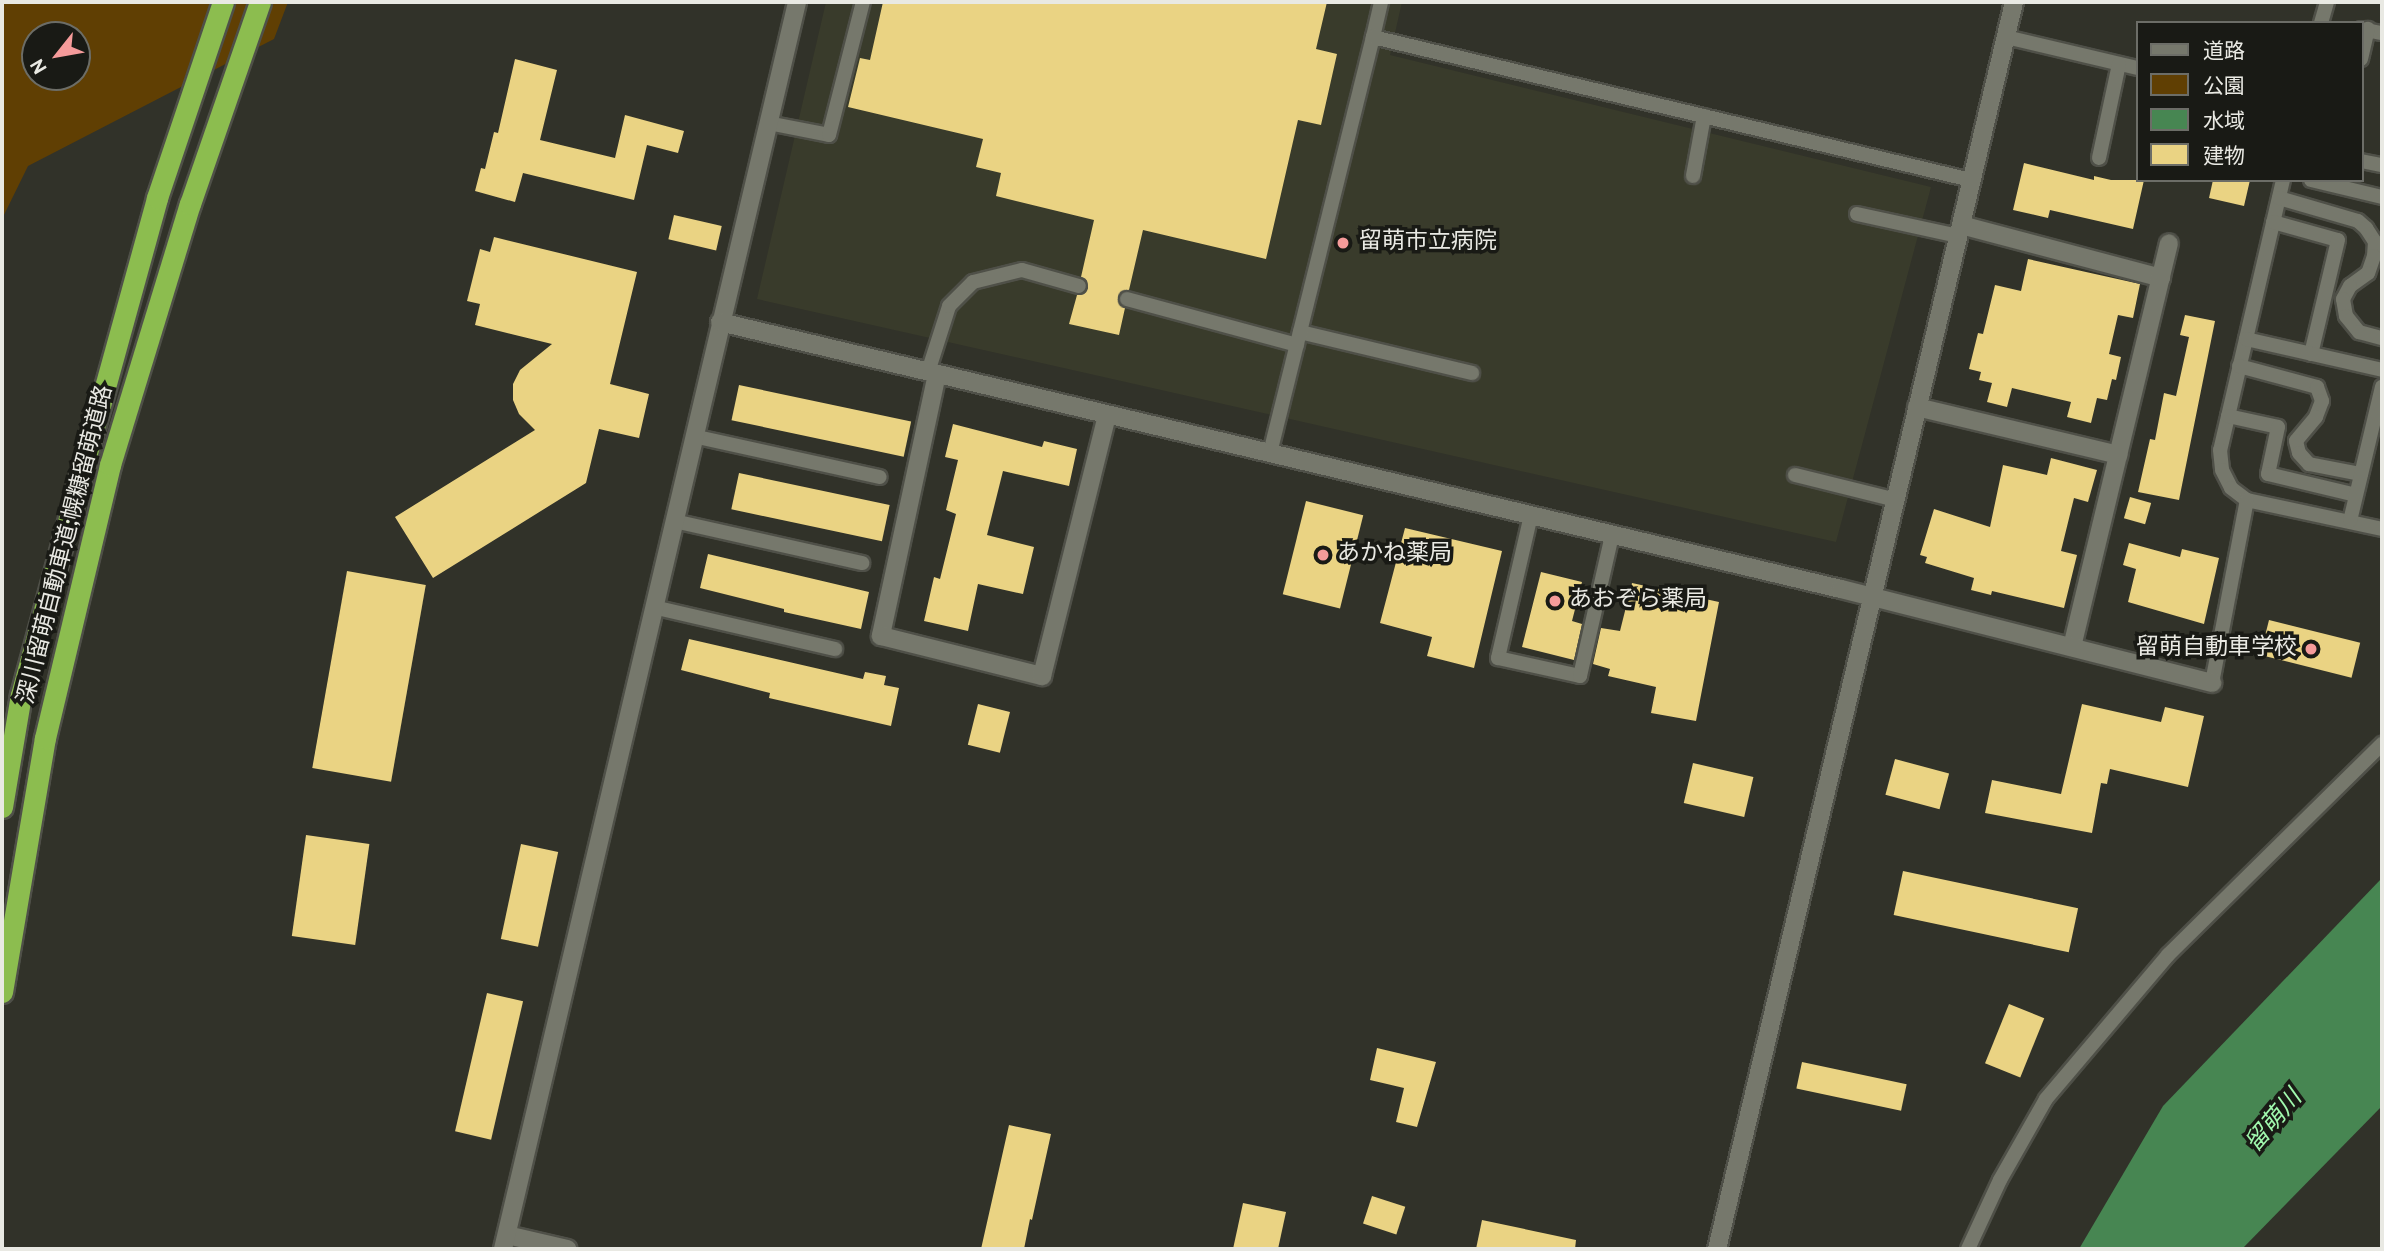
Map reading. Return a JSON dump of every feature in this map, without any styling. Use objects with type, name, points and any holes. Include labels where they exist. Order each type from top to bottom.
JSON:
[{"type":"highway","name":"深川留萌自動車道;幌糠留萌道路","points":[[2,807],[21,695],[90,440],[157,198],[223,2]]},
{"type":"highway","name":"深川留萌自動車道;幌糠留萌道路","points":[[2,992],[45,738],[110,465],[190,204],[260,2]]},
{"type":"street","points":[[568,1249],[505,1242],[797,2]]},
{"type":"street","points":[[1717,1249],[2014,2]]},
{"type":"street","points":[[1960,231],[2161,278]]},
{"type":"street","points":[[2073,647],[2169,243]]},
{"type":"street","points":[[720,322],[1873,597],[2212,683]]},
{"type":"street","points":[[933,373],[881,636],[1042,676],[1107,415]]},
{"type":"street","points":[[1917,407],[2118,456]]},
{"type":"lane","points":[[768,123],[829,135],[863,2]]},
{"type":"lane","points":[[1270,453],[1381,2]]},
{"type":"lane","points":[[2321,21],[2326,2]]},
{"type":"lane","points":[[2363,53],[2370,30]]},
{"type":"lane","points":[[1373,37],[1972,180]]},
{"type":"lane","points":[[2006,37],[2136,68]]},
{"type":"lane","points":[[2099,158],[2119,64]]},
{"type":"lane","points":[[1693,176],[1704,116]]},
{"type":"lane","points":[[2363,161],[2382,165]]},
{"type":"lane","points":[[2283,182],[2220,450],[2222,470],[2231,488],[2246,500],[2382,529]]},
{"type":"lane","points":[[2334,183],[2382,197]]},
{"type":"lane","points":[[2279,198],[2358,221],[2365,228],[2375,242],[2375,256],[2368,273],[2350,286],[2343,299],[2346,316],[2359,332],[2382,338]]},
{"type":"lane","points":[[1857,214],[1960,231]]},
{"type":"lane","points":[[2273,222],[2338,240],[2311,354]]},
{"type":"lane","points":[[933,373],[949,306],[973,282],[1022,271],[1079,286]]},
{"type":"lane","points":[[1127,299],[1298,339],[1472,373]]},
{"type":"lane","points":[[2246,340],[2382,370]]},
{"type":"lane","points":[[2239,366],[2317,387],[2322,401],[2316,416],[2296,441],[2299,453],[2309,464],[2361,474]]},
{"type":"lane","points":[[2350,522],[2382,387]]},
{"type":"lane","points":[[2228,416],[2277,427],[2268,474],[2356,495]]},
{"type":"lane","points":[[693,436],[880,477]]},
{"type":"lane","points":[[1794,475],[1896,500]]},
{"type":"lane","points":[[2212,683],[2246,500]]},
{"type":"lane","points":[[1531,515],[1499,658],[1580,676],[1612,535]]},
{"type":"lane","points":[[674,521],[862,562]]},
{"type":"lane","points":[[653,607],[835,649]]},
{"type":"lane","points":[[1968,1249],[2000,1180],[2046,1099],[2168,956],[2382,744]]},
{"type":"shaded area","name":"留萌市立病院","points":[[826,2],[1402,2],[1390,55],[1931,187],[1836,542],[757,299]]},
{"type":"green space","points":[[2,2],[288,2],[274,39],[28,166],[2,219]]},
{"type":"water","name":"留萌川","points":[[2382,878],[2382,1106],[2242,1249],[2079,1249],[2163,1106]]},
{"type":"building","points":[[883,2],[1327,2],[1316,49],[1337,54],[1321,125],[1298,120],[1266,259],[1143,230],[1129,290],[1121,292],[1118,297],[1120,305],[1125,308],[1119,335],[1069,324],[1077,295],[1085,293],[1088,288],[1086,280],[1081,277],[1094,220],[996,196],[1001,173],[976,167],[983,139],[848,107],[860,58],[870,60]]},
{"type":"building","points":[[515,59],[557,70],[540,140],[615,158],[625,115],[684,131],[678,153],[647,145],[634,200],[523,173],[515,202],[475,191],[481,168],[485,169],[494,132],[498,133]]},
{"type":"building","points":[[2024,163],[2094,180],[2094,176],[2144,182],[2133,229],[2050,210],[2048,218],[2013,210]]},
{"type":"building","points":[[2213,182],[2250,182],[2244,206],[2209,198]]},
{"type":"building","points":[[674,215],[722,226],[716,250],[668,239]]},
{"type":"building","points":[[494,237],[637,272],[610,384],[649,394],[639,438],[599,429],[586,483],[433,578],[395,517],[535,430],[519,414],[513,400],[513,384],[520,370],[552,344],[475,325],[480,304],[467,301],[480,249],[490,252]]},
{"type":"building","points":[[2028,259],[2140,284],[2133,318],[2118,315],[2109,354],[2121,357],[2116,380],[2112,379],[2107,400],[2097,398],[2091,423],[2067,417],[2071,402],[2012,388],[2007,407],[1987,402],[1992,383],[1979,380],[1981,372],[1969,369],[1978,333],[1983,334],[1995,285],[2021,291]]},
{"type":"building","points":[[2185,315],[2215,321],[2179,500],[2138,492],[2150,439],[2155,440],[2164,393],[2176,396],[2189,337],[2180,335]]},
{"type":"building","points":[[739,385],[911,422],[904,457],[732,420]]},
{"type":"building","points":[[953,424],[1042,447],[1044,441],[1077,449],[1069,486],[1003,471],[987,535],[1034,547],[1023,594],[978,584],[968,631],[924,621],[934,577],[940,579],[956,514],[946,510],[958,460],[945,457]]},
{"type":"building","points":[[2051,458],[2097,470],[2088,502],[2074,498],[2061,551],[2077,555],[2064,608],[1992,591],[1991,595],[1971,590],[1974,578],[1925,563],[1927,557],[1920,555],[1934,509],[1990,527],[2003,465],[2047,475]]},
{"type":"building","points":[[739,473],[890,505],[882,541],[731,509]]},
{"type":"building","points":[[2130,497],[2151,503],[2145,524],[2124,518]]},
{"type":"building","name":"あかね薬局","points":[[1306,501],[1363,515],[1340,608],[1283,594]]},
{"type":"building","points":[[1405,528],[1502,551],[1474,668],[1427,656],[1432,637],[1380,623]]},
{"type":"building","points":[[2129,543],[2180,557],[2182,549],[2219,558],[2204,624],[2128,602],[2136,569],[2123,565]]},
{"type":"building","points":[[708,554],[869,592],[861,629],[784,612],[784,609],[700,588]]},
{"type":"building","points":[[347,571],[426,585],[391,782],[312,768]]},
{"type":"building","name":"あおぞら薬局","points":[[1541,572],[1582,582],[1572,621],[1582,624],[1574,660],[1522,647]]},
{"type":"building","points":[[1632,583],[1719,602],[1696,721],[1651,713],[1656,687],[1608,676],[1610,669],[1593,664],[1601,628],[1620,631]]},
{"type":"building","name":"留萌自動車学校","points":[[2269,620],[2360,643],[2351,678],[2260,655]]},
{"type":"building","points":[[689,639],[863,679],[865,672],[886,676],[884,685],[899,688],[891,726],[769,698],[770,693],[681,670]]},
{"type":"building","points":[[978,704],[1010,712],[1000,753],[968,745]]},
{"type":"building","points":[[2082,704],[2161,722],[2165,707],[2204,716],[2188,787],[2110,769],[2107,784],[2101,783],[2092,833],[1985,813],[1992,780],[2061,794]]},
{"type":"building","points":[[1895,759],[1949,773],[1940,809],[1885,795]]},
{"type":"building","points":[[1693,763],[1753,777],[1744,817],[1684,803]]},
{"type":"building","points":[[306,835],[369,844],[355,945],[292,936]]},
{"type":"building","points":[[521,844],[558,852],[538,947],[501,939]]},
{"type":"building","points":[[1903,871],[2078,908],[2069,952],[1894,915]]},
{"type":"building","points":[[487,993],[523,1001],[491,1140],[455,1131]]},
{"type":"building","points":[[2009,1004],[2044,1018],[2020,1078],[1985,1063]]},
{"type":"building","points":[[1377,1048],[1436,1062],[1417,1127],[1396,1122],[1404,1088],[1370,1080]]},
{"type":"building","points":[[1802,1062],[1907,1084],[1901,1111],[1796,1088]]},
{"type":"building","points":[[1009,1125],[1051,1134],[1032,1220],[1030,1219],[1024,1249],[981,1249]]},
{"type":"building","points":[[1372,1196],[1405,1207],[1396,1234],[1363,1224]]},
{"type":"building","points":[[1243,1203],[1286,1212],[1278,1249],[1233,1249]]},
{"type":"building","points":[[1482,1220],[1576,1240],[1575,1249],[1476,1249]]},
{"type":"place","name":"留萌市立病院","points":[[1343,243]]},
{"type":"place","name":"あかね薬局","points":[[1323,555]]},
{"type":"place","name":"あおぞら薬局","points":[[1555,601]]},
{"type":"place","name":"留萌自動車学校","points":[[2311,649]]}]
